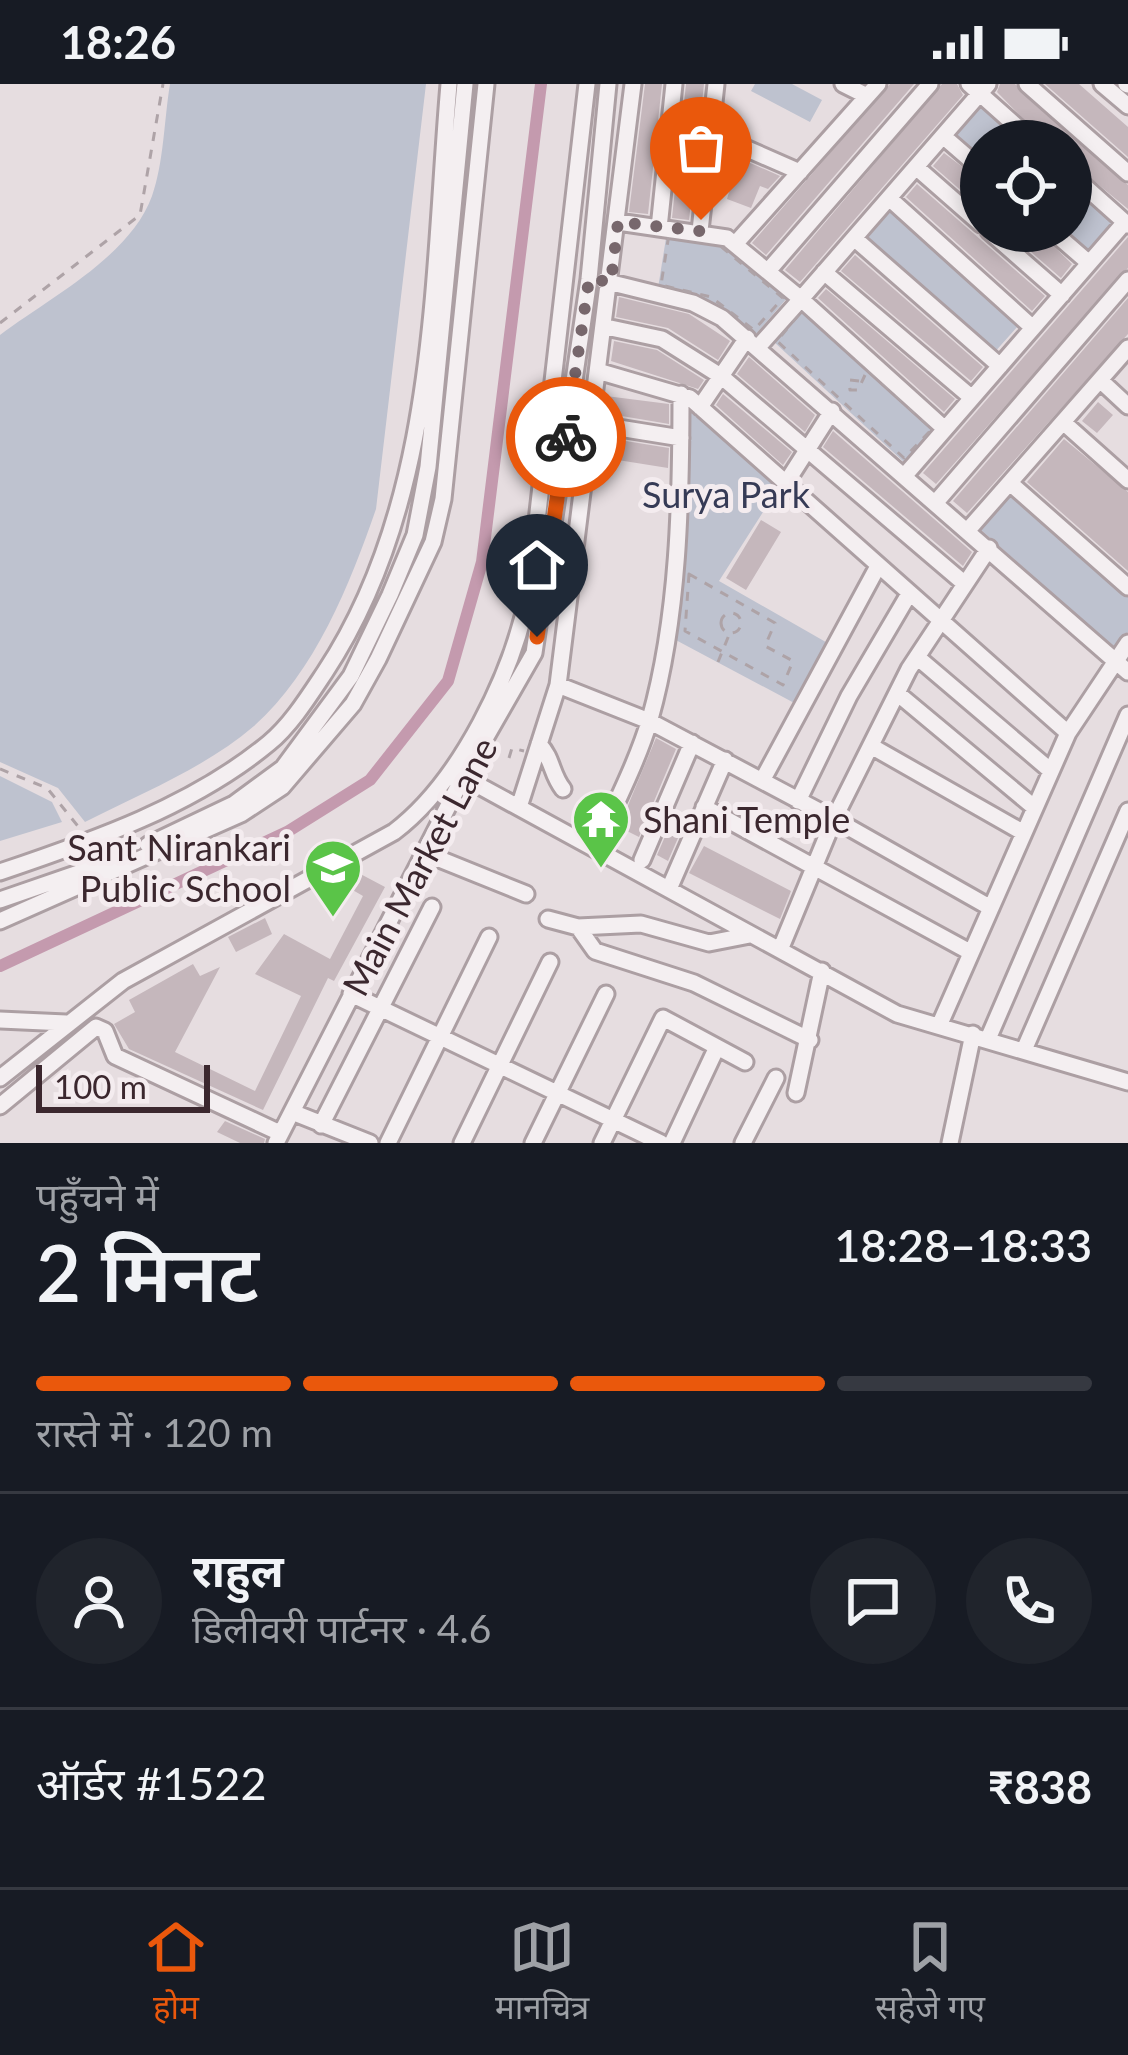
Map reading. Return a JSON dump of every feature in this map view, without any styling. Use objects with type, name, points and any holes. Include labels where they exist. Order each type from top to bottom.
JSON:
[{"type":"street","points":[[0,872],[93,840],[226,775],[273,740],[339,651],[402,513],[415,445],[449,84]]},
{"type":"street","points":[[0,900],[105,866],[235,804],[283,768],[351,676],[415,536],[428,466],[464,84]]},
{"type":"street","points":[[0,921],[241,814],[282,787],[353,704],[434,542],[443,499],[486,84]]},
{"type":"street","points":[[0,1078],[123,981],[360,853],[426,808],[500,685],[516,649],[530,591],[586,84]]},
{"type":"street","name":"Main Market Lane","points":[[278,1138],[428,854],[463,777],[534,653],[589,279],[608,84]]},
{"type":"street","points":[[519,807],[558,685],[601,372],[633,84]]},
{"type":"street","points":[[658,228],[674,84]]},
{"type":"street","points":[[700,231],[716,84]]},
{"type":"street","points":[[843,84],[873,90]]},
{"type":"street","points":[[768,271],[931,84]]},
{"type":"street","points":[[1027,84],[1128,173]]},
{"type":"street","points":[[1102,84],[1128,106]]},
{"type":"street","points":[[700,407],[721,376],[800,299],[889,198],[979,87],[1012,120]]},
{"type":"street","points":[[736,243],[873,90]]},
{"type":"street","points":[[711,133],[800,172]]},
{"type":"street","points":[[943,136],[960,151]]},
{"type":"street","points":[[916,167],[960,206]]},
{"type":"street","points":[[906,474],[1126,223],[1092,193]]},
{"type":"street","points":[[889,198],[1034,328]]},
{"type":"street","points":[[618,222],[720,233],[736,243],[945,429]]},
{"type":"street","points":[[854,238],[1000,366]]},
{"type":"street","points":[[1013,252],[1062,295]]},
{"type":"street","points":[[1076,252],[1089,263]]},
{"type":"street","points":[[824,272],[972,398]]},
{"type":"street","points":[[589,279],[693,303],[753,342],[837,404],[906,474],[1128,672]]},
{"type":"street","points":[[937,500],[1128,280]]},
{"type":"street","points":[[606,327],[662,339],[721,376],[964,584]]},
{"type":"street","points":[[968,530],[1128,348]]},
{"type":"street","points":[[601,372],[681,394],[700,407],[1068,733]]},
{"type":"street","points":[[1100,380],[1128,406]]},
{"type":"street","points":[[596,848],[649,722],[668,628],[681,394]]},
{"type":"street","points":[[786,483],[837,404]]},
{"type":"street","points":[[1063,422],[1128,480]]},
{"type":"street","points":[[594,424],[680,438]]},
{"type":"street","points":[[1010,483],[1128,587]]},
{"type":"street","points":[[780,950],[834,819],[897,693],[989,548]]},
{"type":"street","points":[[763,778],[877,568]]},
{"type":"street","points":[[798,801],[909,594]]},
{"type":"street","points":[[939,1026],[1068,733],[1128,643]]},
{"type":"street","points":[[916,657],[1052,771]]},
{"type":"street","points":[[558,685],[649,722],[763,778],[991,908]]},
{"type":"street","points":[[897,693],[1035,808]]},
{"type":"street","points":[[950,1143],[980,1036],[1128,715]]},
{"type":"street","points":[[642,860],[692,742]]},
{"type":"street","points":[[539,745],[552,758],[554,778],[563,789]]},
{"type":"street","points":[[871,746],[1024,833]]},
{"type":"street","points":[[669,889],[725,760]]},
{"type":"street","points":[[463,777],[897,1014],[1128,1082]]},
{"type":"street","points":[[704,807],[970,952]]},
{"type":"street","points":[[1024,1050],[1128,811]]},
{"type":"street","points":[[93,840],[105,866]]},
{"type":"street","points":[[428,854],[526,894]]},
{"type":"street","points":[[322,1125],[377,1006],[432,907]]},
{"type":"street","points":[[548,919],[578,927],[641,924],[718,944],[750,935]]},
{"type":"street","points":[[578,927],[595,951],[694,982],[810,1040]]},
{"type":"street","points":[[388,1143],[489,937]]},
{"type":"street","points":[[462,1143],[550,962]]},
{"type":"street","points":[[796,1093],[822,970]]},
{"type":"street","points":[[351,994],[661,1143]]},
{"type":"street","points":[[533,1143],[607,994]]},
{"type":"street","points":[[602,1143],[663,1018],[745,1062]]},
{"type":"street","points":[[0,1020],[66,1024]]},
{"type":"street","points":[[0,1106],[92,1029],[105,1031],[115,1056],[130,1065],[278,1138]]},
{"type":"street","points":[[672,1143],[718,1047]]},
{"type":"street","points":[[743,1143],[776,1078]]},
{"type":"street","points":[[292,1112],[370,1143]]},
{"type":"path","points":[[0,323],[140,214],[163,84]]},
{"type":"path","points":[[669,234],[698,238],[730,251],[783,298],[778,318],[754,330],[711,297],[661,285],[669,234]]},
{"type":"path","points":[[803,310],[932,429],[904,458],[837,404],[777,341],[803,310]]},
{"type":"path","points":[[850,390],[848,382],[854,379],[865,395]]},
{"type":"path","points":[[837,404],[850,390],[858,390]]},
{"type":"path","points":[[689,574],[775,623],[765,646],[793,662],[790,669],[783,685],[685,631],[689,574]]},
{"type":"path","points":[[730,633],[721,620],[735,614],[741,604]]},
{"type":"path","points":[[718,662],[730,633],[740,626],[735,614]]},
{"type":"path","points":[[790,669],[800,675]]},
{"type":"path","points":[[509,758],[512,748]]},
{"type":"path","points":[[0,769],[47,788],[93,840]]},
{"type":"green space","points":[[170,84],[426,84],[376,509],[342,596],[295,680],[254,726],[194,767],[85,822],[58,788],[0,762],[0,335],[107,257],[141,218],[159,169]]},
{"type":"green space","points":[[755,84],[792,84],[822,100],[810,122],[751,91]]},
{"type":"green space","points":[[978,105],[996,120],[965,120]]},
{"type":"green space","points":[[1092,204],[1113,222],[1092,246]]},
{"type":"green space","points":[[888,207],[1019,325],[993,354],[861,238]]},
{"type":"green space","points":[[667,232],[720,241],[788,297],[755,335],[713,303],[658,288]]},
{"type":"green space","points":[[802,305],[937,429],[905,463],[773,341]]},
{"type":"green space","name":"Surya Park","points":[[691,409],[779,487],[719,581],[831,645],[798,705],[672,638]]},
{"type":"green space","points":[[1012,492],[1128,595],[1128,632],[1114,648],[980,529]]},
{"type":"green space","points":[[0,776],[52,802],[62,822],[0,841]]},
{"type":"building","points":[[645,84],[662,84],[648,214],[629,212]]},
{"type":"building","points":[[686,84],[704,84],[689,220],[672,218]]},
{"type":"building","points":[[890,84],[914,84],[766,255],[752,243]]},
{"type":"building","points":[[942,84],[957,84],[963,95],[800,282],[785,270]]},
{"type":"building","points":[[1000,84],[1015,84],[1055,120],[1024,120],[997,92]]},
{"type":"building","points":[[1045,84],[1079,84],[1128,127],[1128,157],[1092,125],[1092,120],[1086,120]]},
{"type":"building","points":[[944,153],[960,165],[960,190],[933,166]]},
{"type":"building","points":[[1092,153],[1128,185],[1128,209],[1092,179]]},
{"type":"building","points":[[739,158],[780,176],[768,189],[760,186],[751,208],[727,199]]},
{"type":"building","points":[[917,184],[960,222],[960,246],[906,197]]},
{"type":"building","points":[[1128,237],[1128,268],[936,484],[923,473]]},
{"type":"building","points":[[967,252],[995,252],[1045,296],[1032,311]]},
{"type":"building","points":[[1031,252],[1060,252],[1072,264],[1061,278]]},
{"type":"building","points":[[855,255],[983,367],[971,381],[841,271]]},
{"type":"building","points":[[826,289],[955,399],[944,412],[818,298]]},
{"type":"building","points":[[619,297],[689,314],[730,341],[718,360],[668,328],[616,317]]},
{"type":"building","points":[[1128,298],[1128,334],[967,513],[953,501]]},
{"type":"building","points":[[614,341],[657,350],[704,380],[698,389],[611,361]]},
{"type":"building","points":[[749,357],[815,415],[805,432],[737,374]]},
{"type":"building","points":[[723,394],[792,452],[783,465],[716,405]]},
{"type":"building","points":[[606,396],[669,404],[669,424],[604,413]]},
{"type":"building","points":[[1098,402],[1113,415],[1097,433],[1082,421]]},
{"type":"building","points":[[833,431],[972,552],[963,566],[823,447]]},
{"type":"building","points":[[601,437],[669,448],[668,468],[599,457]]},
{"type":"building","points":[[1064,439],[1128,492],[1128,571],[1027,482]]},
{"type":"building","points":[[761,520],[781,532],[746,590],[726,578]]},
{"type":"building","points":[[656,738],[676,749],[639,837],[619,827]]},
{"type":"building","points":[[667,832],[678,838],[668,861],[657,855]]},
{"type":"building","points":[[704,846],[791,891],[780,919],[689,873]]},
{"type":"building","points":[[351,869],[385,887],[334,981],[328,978],[263,1110],[129,1049],[114,1024],[135,1012],[129,1000],[193,964],[200,976],[220,967],[175,1052],[255,1091],[301,996],[255,974],[284,934],[330,959],[363,896],[337,881]]},
{"type":"building","points":[[265,918],[272,934],[236,952],[228,937]]},
{"type":"building","points":[[225,1121],[265,1139],[264,1143],[240,1143],[217,1132]]},
{"type":"waterway","points":[[0,966],[287,832],[370,780],[448,681],[482,562],[541,84]]},
{"type":"way so far","points":[[566,437],[589,279],[611,282],[618,222],[700,231],[701,220]]},
{"type":"place","name":"Shani Temple","points":[[601,870]]},
{"type":"place","name":"Sant Nirankari Public School","points":[[333,919]]},
{"type":"route","points":[[537,637],[566,437]]}]
